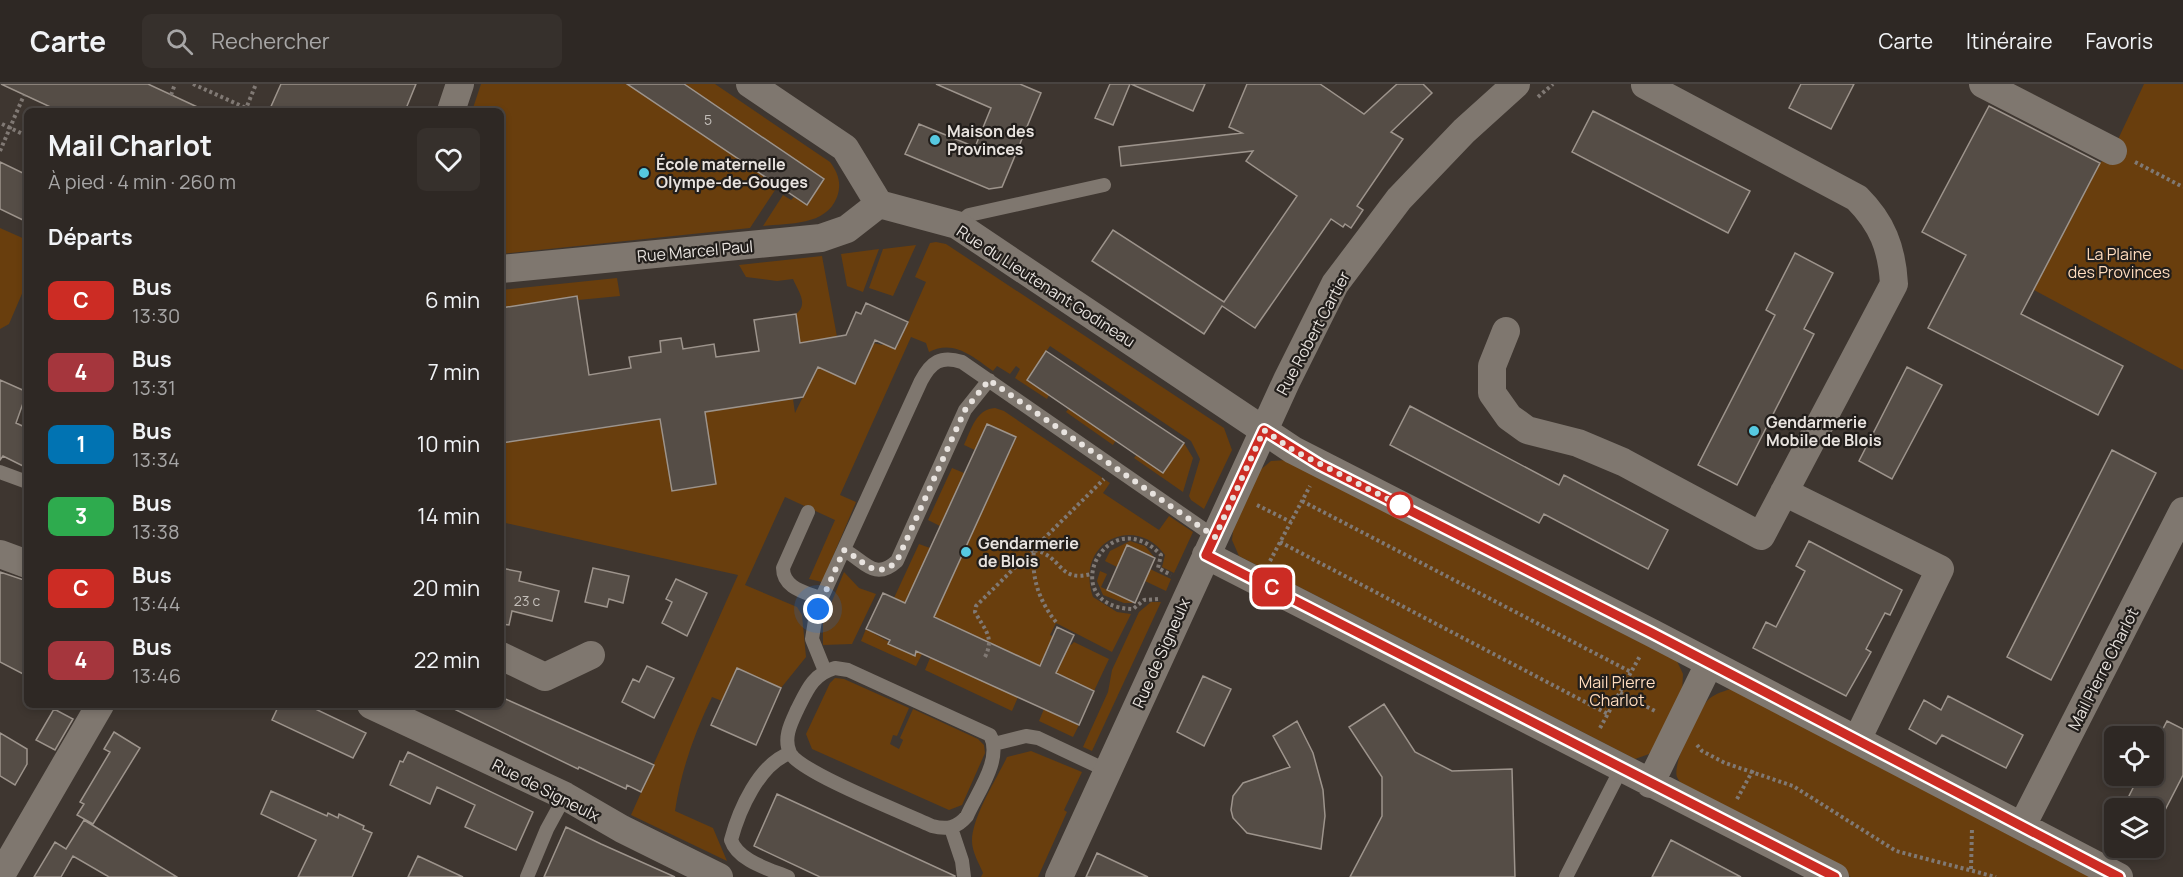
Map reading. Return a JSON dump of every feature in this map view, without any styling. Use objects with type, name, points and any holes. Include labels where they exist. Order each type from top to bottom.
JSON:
[{"type":"street","points":[[452,108],[460,84]]},
{"type":"street","points":[[750,84],[844,148],[879,204]]},
{"type":"street","points":[[1983,84],[2113,151]]},
{"type":"street","points":[[1506,331],[1492,366],[1492,393],[1509,417],[1527,430],[1578,443],[1623,462],[1761,536],[1894,284],[1893,262],[1886,237],[1874,216],[1857,198],[1645,85]]},
{"type":"street","name":"Rue Robert Cartier","points":[[1264,430],[1335,284],[1399,199],[1464,131],[1524,93]]},
{"type":"street","name":"Rue du Lieutenant Godineau","points":[[879,204],[957,225],[1264,430]]},
{"type":"street","name":"Rue Marcel Paul","points":[[504,269],[820,238],[847,229],[879,204]]},
{"type":"street","points":[[1264,430],[1320,465],[2119,877]]},
{"type":"street","name":"Rue de Signeulx","points":[[1059,877],[1264,430]]},
{"type":"street","points":[[1784,492],[1940,569],[1857,740]]},
{"type":"street","name":"Mail Pierre Charlot","points":[[2022,826],[2183,511]]},
{"type":"street","points":[[1211,546],[1621,769],[1834,877]]},
{"type":"street","points":[[0,554],[24,563]]},
{"type":"street","points":[[504,657],[545,677],[591,655]]},
{"type":"street","points":[[1650,784],[1709,664]]},
{"type":"street","points":[[0,877],[98,708]]},
{"type":"street","name":"Rue de Signeulx","points":[[377,708],[565,796],[622,830],[719,877]]},
{"type":"lane","points":[[957,225],[969,215],[1104,185]]},
{"type":"lane","points":[[825,671],[812,639],[813,622],[844,550],[932,363],[952,358],[962,362],[1114,466],[1211,546]]},
{"type":"lane","points":[[844,550],[869,568],[880,571],[890,568],[897,561],[965,410],[989,380]]},
{"type":"lane","points":[[0,472],[24,481]]},
{"type":"lane","points":[[808,512],[783,568],[783,577],[789,585],[822,599]]},
{"type":"lane","points":[[835,668],[848,670],[982,730],[994,744],[993,758],[967,816],[951,828],[932,826],[810,770],[790,753],[787,739],[789,727],[808,687],[816,676],[835,668]]},
{"type":"lane","points":[[994,744],[1026,736],[1038,738],[1108,771]]},
{"type":"lane","points":[[788,877],[741,855],[734,849],[731,840],[760,777],[777,758],[790,753]]},
{"type":"lane","points":[[1566,877],[1621,769]]},
{"type":"lane","points":[[527,877],[547,829],[565,796]]},
{"type":"lane","points":[[951,828],[962,861],[964,877]]},
{"type":"path","points":[[171,95],[175,84]]},
{"type":"path","points":[[193,84],[242,108]]},
{"type":"path","points":[[247,108],[256,84]]},
{"type":"path","points":[[1524,93],[1553,84]]},
{"type":"path","points":[[0,152],[24,95]]},
{"type":"path","points":[[2,124],[24,134]]},
{"type":"path","points":[[2113,151],[2183,187]]},
{"type":"path","points":[[985,657],[990,641],[986,627],[975,612],[976,606],[1095,490],[1114,466]]},
{"type":"path","points":[[1267,566],[1313,479]]},
{"type":"path","points":[[1235,494],[1291,522]]},
{"type":"path","points":[[1302,501],[1631,672]]},
{"type":"path","points":[[1164,595],[1157,600],[1144,600],[1133,609],[1120,609],[1100,598],[1094,590],[1091,574],[1097,555],[1109,544],[1123,538],[1136,538],[1152,546],[1161,555],[1158,568],[1173,576]]},
{"type":"path","points":[[1280,542],[1608,714]]},
{"type":"path","points":[[1034,550],[1046,552],[1068,575],[1081,577],[1091,574]]},
{"type":"path","points":[[1034,550],[1032,568],[1038,591],[1056,622]]},
{"type":"path","points":[[1597,734],[1642,652]]},
{"type":"path","points":[[1620,693],[1661,714]]},
{"type":"path","points":[[1695,743],[1702,751],[1725,763],[1753,770],[1793,786],[1896,851],[1996,877]]},
{"type":"path","points":[[1736,800],[1753,770]]},
{"type":"path","points":[[1971,870],[1970,831],[1975,823]]},
{"type":"green space","name":"École maternelle Olympe-de-Gouges","points":[[481,84],[627,84],[771,180],[788,154],[684,84],[715,84],[830,162],[838,178],[837,197],[832,206],[816,218],[795,223],[763,226],[783,195],[791,200],[794,197],[807,205],[824,179],[795,160],[750,228],[504,254],[504,108],[473,108]]},
{"type":"green space","name":"La Plaine des Provinces","points":[[2144,84],[2183,84],[2183,370],[2034,290],[2100,163],[2113,150]]},
{"type":"green space","points":[[0,228],[24,239],[24,289],[9,324],[0,329]]},
{"type":"green space","points":[[930,243],[946,244],[1224,428],[1232,450],[1204,509],[1189,496],[1200,459],[1191,441],[1050,346],[1027,379],[1049,395],[1047,399],[1015,378],[1020,369],[1016,366],[1010,374],[997,366],[993,371],[963,351],[947,348],[929,352],[926,343],[911,337],[840,495],[856,502],[822,582],[809,579],[835,520],[785,497],[745,585],[797,607],[802,615],[806,657],[781,688],[737,668],[722,701],[712,697],[699,725],[685,767],[675,811],[713,828],[727,861],[631,815],[738,575],[504,523],[504,443],[631,424],[657,398],[672,490],[702,392],[733,408],[793,399],[795,413],[816,370],[800,343],[796,314],[802,302],[793,279],[777,281],[746,277],[739,265],[822,256],[840,353],[831,373],[854,384],[873,343],[882,345],[888,340],[898,345],[926,282],[915,277]]},
{"type":"green space","points":[[916,245],[893,296],[869,288],[883,249]]},
{"type":"green space","points":[[879,249],[863,292],[847,286],[841,254]]},
{"type":"green space","points":[[617,278],[620,296],[578,300],[577,296],[504,308],[504,290]]},
{"type":"green space","points":[[995,408],[1004,411],[1110,483],[1103,493],[1159,530],[1169,516],[1193,532],[1174,573],[1162,567],[1165,555],[1153,542],[1138,536],[1124,535],[1100,548],[1092,561],[1089,578],[1093,597],[1117,612],[1131,614],[1112,652],[1056,623],[1050,635],[1071,645],[1074,642],[1109,659],[1094,691],[934,617],[1016,437],[987,424],[975,450],[964,445],[979,416],[988,409]]},
{"type":"green space","points":[[1069,408],[1116,440],[1113,445],[1066,412]]},
{"type":"green space","points":[[1184,443],[1193,458],[1183,492],[1134,458],[1137,454],[1163,473]]},
{"type":"green space","name":"Mail Pierre Charlot","points":[[1287,460],[1676,659],[1683,674],[1682,694],[1649,754],[1635,759],[1239,556],[1232,540],[1234,523],[1259,471],[1271,461]]},
{"type":"green space","points":[[952,468],[964,473],[940,526],[928,520]]},
{"type":"green space","points":[[1130,541],[1145,546],[1155,558],[1127,545],[1117,567],[1105,561],[1110,551]]},
{"type":"green space","points":[[919,544],[930,548],[905,603],[894,598]]},
{"type":"green space","points":[[1150,569],[1171,579],[1166,591],[1145,581]]},
{"type":"green space","points":[[1100,571],[1107,574],[1101,587],[1135,603],[1124,603],[1103,595],[1097,581]]},
{"type":"green space","points":[[844,572],[859,588],[876,594],[852,644],[823,645],[823,623]]},
{"type":"green space","points":[[1151,602],[1161,602],[1092,751],[1083,747],[1108,692],[1112,670],[1139,612]]},
{"type":"green space","points":[[866,629],[914,656],[916,652],[922,654],[916,666],[861,641]]},
{"type":"green space","points":[[930,658],[966,674],[972,659],[985,682],[1018,697],[1012,711],[925,670]]},
{"type":"green space","points":[[835,678],[844,679],[909,708],[897,736],[893,735],[890,744],[899,749],[903,740],[900,738],[913,709],[978,739],[984,745],[985,753],[962,805],[949,810],[812,749],[806,734],[830,683]]},
{"type":"green space","name":"Mail Pierre Charlot","points":[[1731,689],[2100,877],[1851,877],[1700,799],[1679,781],[1676,770],[1678,761],[1697,716],[1707,701]]},
{"type":"green space","points":[[1044,709],[1079,725],[1073,737],[1039,721]]},
{"type":"green space","points":[[1031,751],[1082,772],[1064,810],[1067,812],[1038,877],[981,877],[983,873],[972,845],[973,831],[980,810],[1007,757]]},
{"type":"building","points":[[1,84],[148,84],[200,108],[53,108]]},
{"type":"building","points":[[281,84],[416,84],[406,108],[270,108]]},
{"type":"building","points":[[627,84],[684,84],[824,179],[807,205]]},
{"type":"building","name":"Maison des Provinces","points":[[936,84],[1020,84],[1041,93],[1002,187],[989,189],[905,154],[919,124],[975,147],[991,108]]},
{"type":"building","points":[[1110,84],[1130,84],[1113,125],[1095,118]]},
{"type":"building","points":[[1131,84],[1205,84],[1193,111]]},
{"type":"building","points":[[1247,84],[1320,84],[1364,114],[1397,84],[1423,84],[1432,93],[1391,132],[1403,139],[1357,206],[1363,210],[1351,228],[1345,224],[1343,227],[1331,219],[1255,328],[1222,306],[1204,334],[1092,261],[1113,230],[1224,302],[1297,196],[1246,161],[1253,151],[1121,166],[1119,147],[1242,133],[1229,127]]},
{"type":"building","points":[[1801,84],[1854,84],[1831,129],[1789,108]]},
{"type":"building","points":[[1989,106],[2100,163],[2021,314],[2123,366],[2098,415],[1928,328],[1966,255],[1922,232]]},
{"type":"building","points":[[1593,111],[1750,191],[1728,233],[1572,152]]},
{"type":"building","points":[[0,162],[24,174],[24,221],[0,209]]},
{"type":"building","points":[[1795,253],[1833,273],[1804,329],[1814,334],[1737,485],[1698,465],[1775,315],[1766,310]]},
{"type":"building","points":[[577,296],[589,375],[631,368],[629,357],[661,352],[660,341],[681,338],[683,349],[714,344],[716,357],[759,351],[754,320],[796,314],[800,343],[846,335],[856,312],[861,314],[866,303],[908,322],[895,349],[875,340],[855,384],[818,367],[803,397],[705,412],[716,484],[672,491],[660,419],[504,443],[504,308]]},
{"type":"building","points":[[1046,351],[1184,443],[1163,473],[1027,380]]},
{"type":"building","points":[[1907,367],[1942,385],[1892,479],[1859,461]]},
{"type":"building","points":[[0,380],[24,391],[24,400],[16,423],[24,427],[24,466],[3,456],[0,460]]},
{"type":"building","points":[[1410,406],[1559,485],[1564,475],[1668,530],[1648,569],[1544,514],[1539,523],[1390,445]]},
{"type":"building","points":[[987,424],[1016,437],[934,617],[1040,666],[1057,627],[1074,635],[1056,673],[1094,691],[1079,725],[916,651],[915,656],[888,644],[890,640],[866,629],[883,593],[905,603]]},
{"type":"building","points":[[2112,450],[2156,473],[2051,680],[2007,657]]},
{"type":"building","points":[[1809,541],[1902,590],[1890,615],[1885,613],[1866,649],[1871,652],[1846,696],[1753,648],[1766,622],[1776,627],[1805,571],[1796,566]]},
{"type":"building","points":[[1127,545],[1155,558],[1135,603],[1107,590]]},
{"type":"building","points":[[593,568],[629,576],[623,603],[609,599],[607,607],[585,602]]},
{"type":"building","points":[[504,569],[521,572],[519,581],[559,591],[552,621],[512,611],[509,625],[504,624]]},
{"type":"building","points":[[0,572],[24,580],[24,674],[0,662]]},
{"type":"building","points":[[676,579],[707,593],[687,636],[662,623],[672,602],[666,599]]},
{"type":"building","points":[[647,666],[674,678],[654,718],[622,702],[633,679],[639,682]]},
{"type":"building","points":[[737,668],[781,688],[756,745],[711,725]]},
{"type":"building","points":[[1203,676],[1231,689],[1204,746],[1177,732]]},
{"type":"building","points":[[1948,696],[2023,735],[2006,768],[1942,735],[1936,744],[1909,729],[1924,700],[1941,710]]},
{"type":"building","points":[[504,698],[654,765],[641,792],[627,785],[626,789],[579,767],[578,769],[452,708],[504,708]]},
{"type":"building","points":[[1384,704],[1415,752],[1452,771],[1512,769],[1515,877],[1350,877],[1382,816],[1382,777],[1349,727]]},
{"type":"building","points":[[278,708],[313,708],[366,733],[353,758],[272,720]]},
{"type":"building","points":[[54,709],[73,719],[55,750],[36,740]]},
{"type":"building","points":[[1297,721],[1313,753],[1323,790],[1325,816],[1321,849],[1247,833],[1233,818],[1231,810],[1233,796],[1243,783],[1290,767],[1273,736]]},
{"type":"building","points":[[2167,721],[2183,729],[2183,775],[2164,812],[2164,798],[2129,796],[2134,786],[2164,786],[2164,727]]},
{"type":"building","points":[[114,732],[140,748],[93,824],[77,815],[84,804],[80,802],[110,752],[104,749]]},
{"type":"building","points":[[0,733],[27,749],[27,764],[15,785],[0,776]]},
{"type":"building","points":[[408,752],[533,812],[516,850],[465,827],[475,805],[437,787],[430,804],[390,785],[400,761],[403,762]]},
{"type":"building","points":[[271,791],[327,816],[328,813],[338,818],[339,814],[364,826],[363,829],[372,833],[352,877],[298,877],[316,840],[261,814]]},
{"type":"building","points":[[777,794],[955,877],[820,877],[754,846]]},
{"type":"building","points":[[84,820],[177,877],[109,877],[73,856],[61,877],[34,877],[55,842],[66,849]]},
{"type":"building","points":[[566,827],[601,844],[675,877],[544,877]]},
{"type":"building","points":[[1671,840],[1741,877],[1652,877]]},
{"type":"building","points":[[1097,853],[1148,877],[1086,877]]},
{"type":"building","points":[[418,856],[463,877],[408,877]]},
{"type":"bus line","name":"C","points":[[1835,877],[1636,777],[1259,580],[1206,555],[1264,430],[1320,465],[1652,633],[2119,877]]},
{"type":"place","name":"Maison des Provinces","points":[[935,140]]},
{"type":"place","name":"École maternelle Olympe-de-Gouges","points":[[644,173]]},
{"type":"place","name":"Gendarmerie Mobile de Blois","points":[[1754,431]]},
{"type":"place","name":"Gendarmerie de Blois","points":[[966,552]]},
{"type":"route","points":[[818,609],[844,550],[869,568],[880,571],[890,568],[897,561],[965,410],[989,380],[1215,537],[1264,430],[1320,465],[1409,510],[1400,505]]}]
